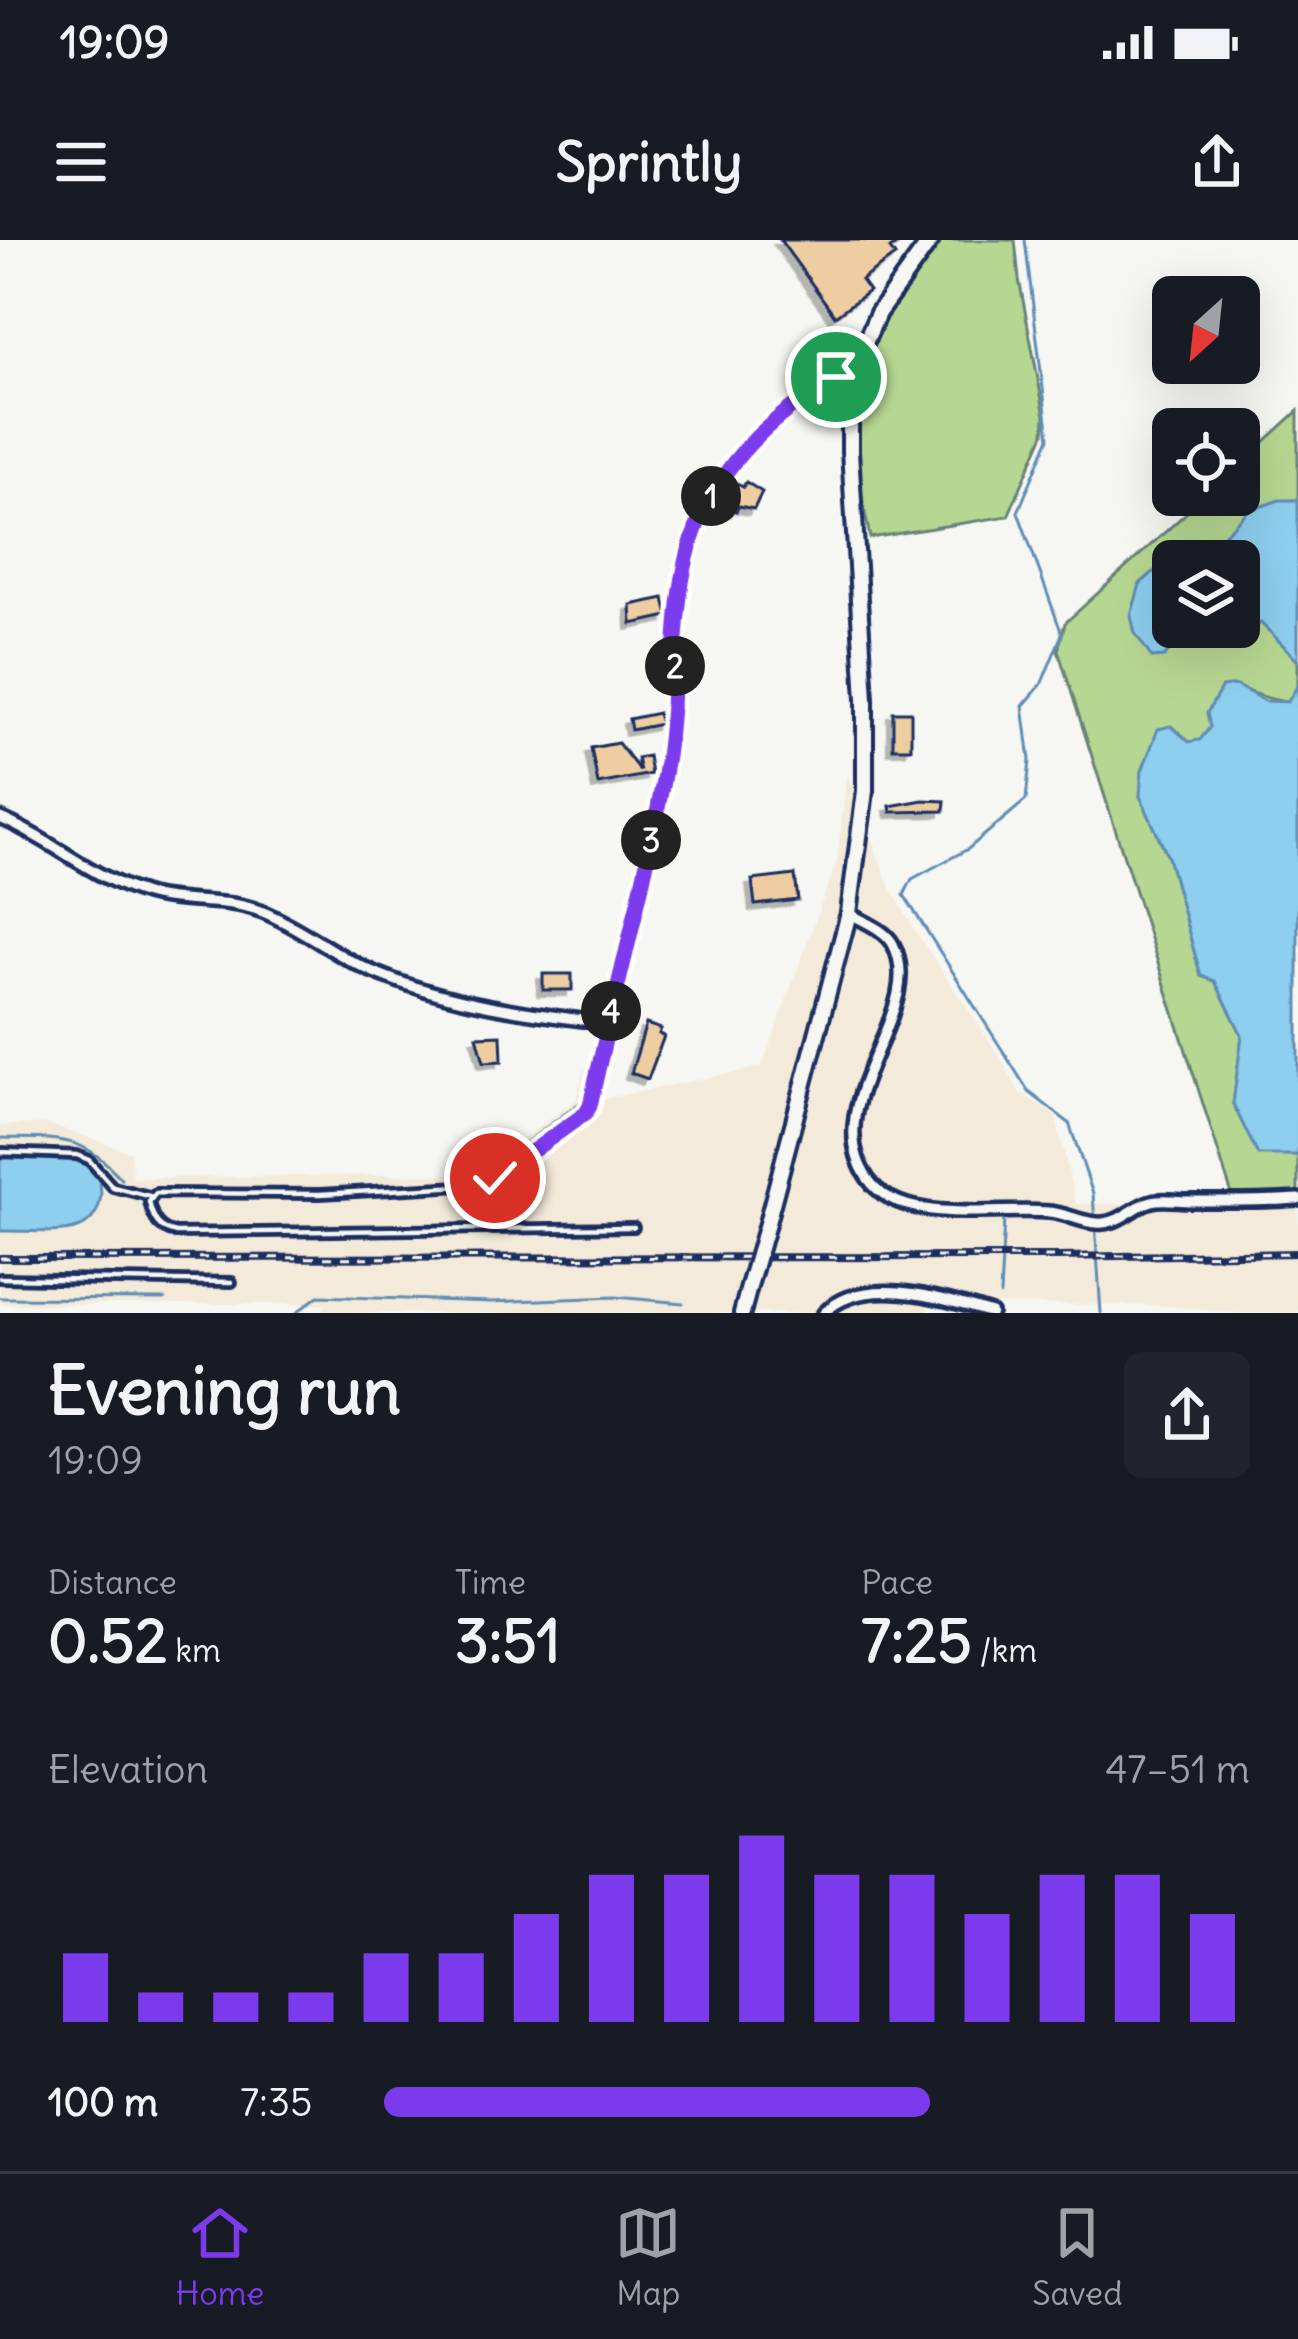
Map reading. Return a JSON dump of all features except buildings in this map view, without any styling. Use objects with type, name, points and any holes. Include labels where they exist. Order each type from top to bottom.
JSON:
[{"type":"street","points":[[742,1313],[848,914],[865,791],[866,699],[850,451],[850,378],[878,313],[931,240]]},
{"type":"street","points":[[590,1106],[667,752],[690,544],[730,464],[756,434],[836,377],[850,378]]},
{"type":"street","points":[[0,818],[111,882],[151,896],[261,911],[340,957],[394,980],[499,1007],[608,1023]]},
{"type":"street","points":[[848,914],[887,936],[895,946],[898,966],[890,1026],[860,1086],[855,1117],[856,1151],[867,1179],[888,1198],[918,1209],[1054,1212],[1097,1223],[1152,1201],[1298,1199]]},
{"type":"street","points":[[824,1313],[840,1297],[872,1291],[992,1313]]},
{"type":"lane","points":[[590,1106],[479,1185],[320,1194],[155,1193],[149,1202],[153,1219],[176,1233],[634,1227]]},
{"type":"lane","points":[[0,1152],[77,1155],[89,1160],[113,1187],[153,1197]]},
{"type":"lane","points":[[0,1278],[232,1282]]},
{"type":"shaded area","points":[[847,773],[889,885],[915,931],[1019,1092],[1055,1116],[1076,1204],[1298,1205],[1298,1313],[1156,1305],[928,1304],[927,1313],[321,1313],[325,1304],[0,1304],[0,1126],[45,1123],[130,1152],[133,1178],[473,1174],[576,1100],[584,1069],[592,1073],[598,1100],[762,1067],[837,861]]},
{"type":"green space","points":[[939,240],[1015,240],[1045,416],[1044,434],[1008,516],[870,538],[853,438],[855,378],[878,324]]},
{"type":"green space","points":[[1298,411],[1298,500],[1260,508],[1260,446]]},
{"type":"green space","points":[[1183,516],[1248,516],[1220,540],[1156,540]]},
{"type":"green space","points":[[1152,544],[1152,573],[1140,584],[1152,603],[1152,648],[1260,648],[1261,623],[1298,660],[1298,685],[1288,702],[1222,687],[1208,713],[1211,727],[1200,740],[1189,742],[1179,732],[1159,729],[1142,771],[1140,796],[1168,857],[1201,976],[1215,981],[1242,1035],[1233,1104],[1258,1154],[1298,1155],[1298,1196],[1234,1201],[1058,650],[1065,623]]},
{"type":"water","points":[[1298,500],[1298,660],[1260,624],[1260,540],[1219,540],[1243,516],[1260,516],[1260,507]]},
{"type":"water","points":[[1152,573],[1152,648],[1172,648],[1164,657],[1152,658],[1135,633],[1131,616],[1140,584]]},
{"type":"water","points":[[1235,685],[1265,701],[1288,702],[1298,685],[1298,1155],[1258,1155],[1233,1104],[1242,1035],[1215,981],[1201,976],[1168,857],[1140,796],[1142,771],[1158,729],[1171,726],[1189,742],[1200,740],[1210,727],[1207,713],[1222,687]]},
{"type":"water","points":[[39,1157],[87,1164],[99,1179],[98,1208],[87,1223],[70,1230],[0,1231],[0,1158]]},
{"type":"waterway","points":[[1025,240],[1049,438],[1018,512],[1062,634],[1041,685],[1023,706],[1030,760],[1026,800],[968,849],[912,879],[904,895],[1029,1092],[1069,1123],[1093,1194],[1101,1313]]},
{"type":"waterway","points":[[491,1168],[584,1100],[600,1029]]},
{"type":"waterway","points":[[0,1138],[53,1139],[81,1146],[121,1179]]},
{"type":"waterway","points":[[1000,1295],[1004,1219]]},
{"type":"waterway","points":[[296,1313],[318,1296],[491,1302],[615,1297],[683,1303]]},
{"type":"waterway","points":[[0,1298],[165,1299]]},
{"type":"railway","points":[[0,1258],[1298,1253]]},
{"type":"route","points":[[495,1178],[590,1106],[655,822],[690,544],[704,510],[730,464],[756,434],[836,377]]}]
